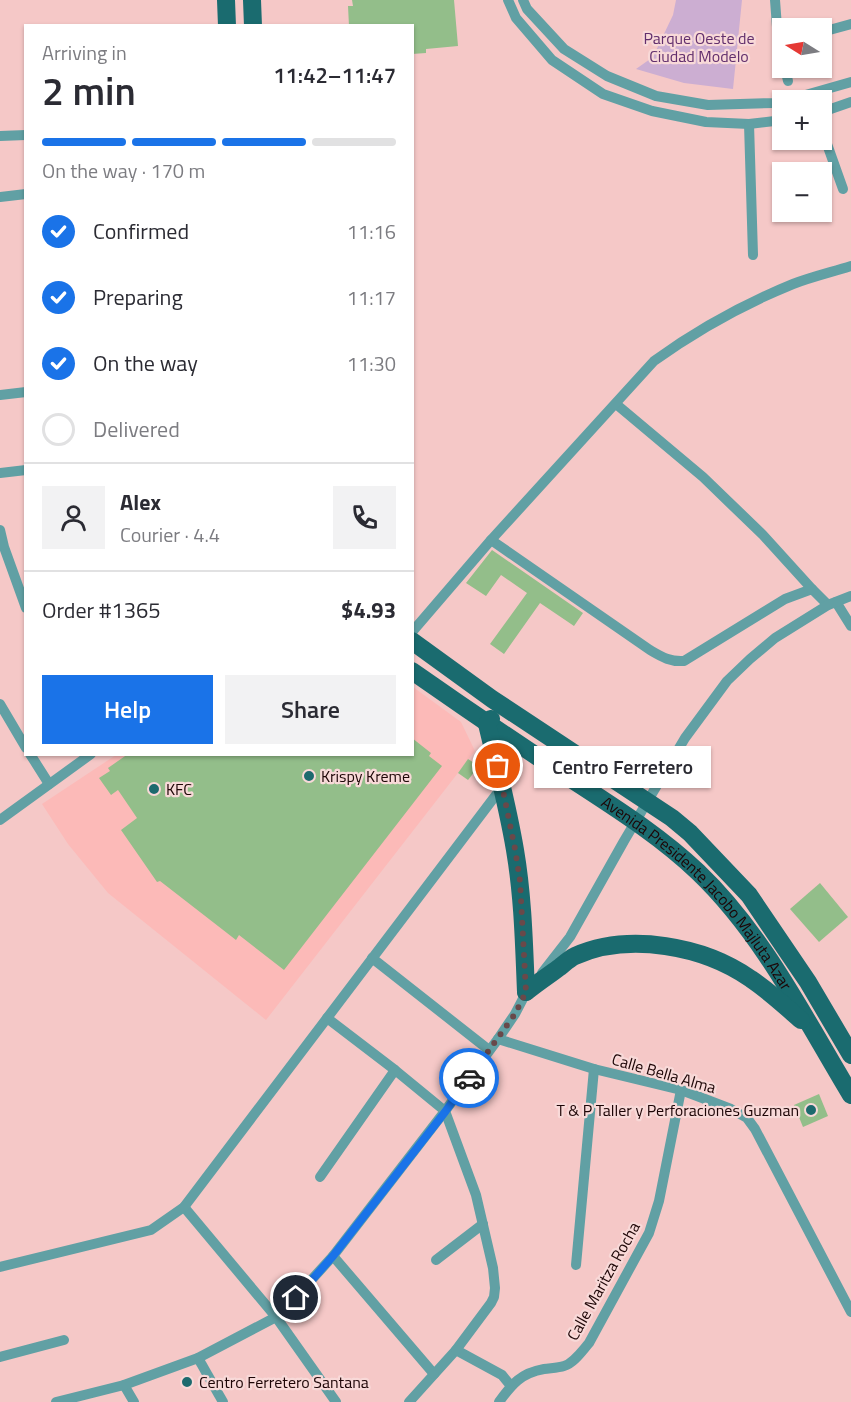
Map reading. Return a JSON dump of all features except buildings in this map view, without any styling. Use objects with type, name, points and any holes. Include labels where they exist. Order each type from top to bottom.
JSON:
[{"type":"main road","points":[[252,0],[253,24]]},
{"type":"main road","name":"Avenida Presidente Jacobo Majluta Azar","points":[[414,642],[502,705],[672,818],[690,833],[749,895],[808,982],[851,1054]]},
{"type":"main road","name":"Avenida Presidente Jacobo Majluta Azar","points":[[414,672],[487,724],[662,840],[698,872],[729,906],[759,945],[851,1095]]},
{"type":"main road","points":[[502,705],[487,724],[503,787],[520,881],[526,992]]},
{"type":"main road","points":[[526,992],[573,957],[603,947],[641,944],[688,950],[710,956],[729,965],[751,979],[811,1028]]},
{"type":"street","points":[[508,0],[516,18],[552,60],[603,94],[652,111],[706,122],[749,124],[772,121]]},
{"type":"street","points":[[523,0],[527,9],[564,50],[607,76],[656,96],[708,105],[772,103]]},
{"type":"street","points":[[775,0],[776,18]]},
{"type":"street","points":[[832,29],[851,24]]},
{"type":"street","points":[[826,90],[851,82]]},
{"type":"street","points":[[832,109],[851,102]]},
{"type":"street","points":[[749,124],[753,255]]},
{"type":"street","points":[[0,136],[24,135]]},
{"type":"street","points":[[829,150],[843,189]]},
{"type":"street","points":[[0,196],[24,194]]},
{"type":"street","points":[[414,630],[491,540],[654,361],[721,318],[795,283],[851,266]]},
{"type":"street","points":[[0,396],[24,392]]},
{"type":"street","points":[[616,404],[703,477],[763,535],[812,590],[832,604],[851,626]]},
{"type":"street","points":[[0,472],[24,470]]},
{"type":"street","points":[[0,530],[24,602]]},
{"type":"street","points":[[491,540],[650,650],[675,661],[684,661],[785,599],[812,590]]},
{"type":"street","points":[[56,1402],[124,1385],[198,1358],[276,1317],[296,1298],[333,1256],[445,1112],[515,1014],[526,992],[570,937],[685,738],[727,681],[775,638],[832,604],[851,596]]},
{"type":"street","points":[[0,704],[24,745]]},
{"type":"street","points":[[31,756],[49,784]]},
{"type":"street","points":[[0,820],[88,756]]},
{"type":"street","points":[[0,1267],[151,1230],[184,1207],[503,787]]},
{"type":"street","points":[[372,958],[489,1050]]},
{"type":"street","points":[[327,1018],[445,1112],[476,1195],[493,1268],[494,1297],[456,1350],[409,1402]]},
{"type":"street","name":"Calle Bella Alma","points":[[498,1039],[594,1069],[681,1090],[731,1109],[747,1118],[755,1129],[851,1312]]},
{"type":"street","points":[[576,1265],[594,1069]]},
{"type":"street","points":[[320,1177],[395,1070]]},
{"type":"street","name":"Calle Maritza Rocha","points":[[499,1402],[522,1376],[565,1366],[589,1343],[649,1233],[659,1201],[681,1090]]},
{"type":"street","points":[[184,1207],[276,1317],[336,1402]]},
{"type":"street","points":[[436,1260],[483,1224]]},
{"type":"street","points":[[333,1256],[434,1374]]},
{"type":"street","points":[[0,1357],[64,1340]]},
{"type":"street","points":[[456,1350],[502,1375],[511,1386]]},
{"type":"street","points":[[198,1358],[223,1402]]},
{"type":"street","points":[[124,1385],[134,1402]]},
{"type":"shaded area","points":[[414,688],[461,722],[475,751],[266,1020],[108,893],[68,844],[42,804],[114,756],[414,756]]},
{"type":"green space","name":"Parque Oeste de Ciudad Modelo","points":[[676,0],[742,0],[733,89],[684,83],[636,69],[653,57],[673,15]]},
{"type":"way so far","points":[[469,1078],[515,1014],[526,992],[520,881],[498,766]]},
{"type":"place","name":"Centro Ferretero","points":[[498,766]]},
{"type":"place","name":"Krispy Kreme","points":[[309,776]]},
{"type":"place","name":"KFC","points":[[154,789]]},
{"type":"place","name":"T & P Taller y Perforaciones Guzman","points":[[811,1110]]},
{"type":"place","name":"Centro Ferretero Santana","points":[[187,1382]]},
{"type":"route","points":[[296,1298],[333,1256],[469,1078]]}]
